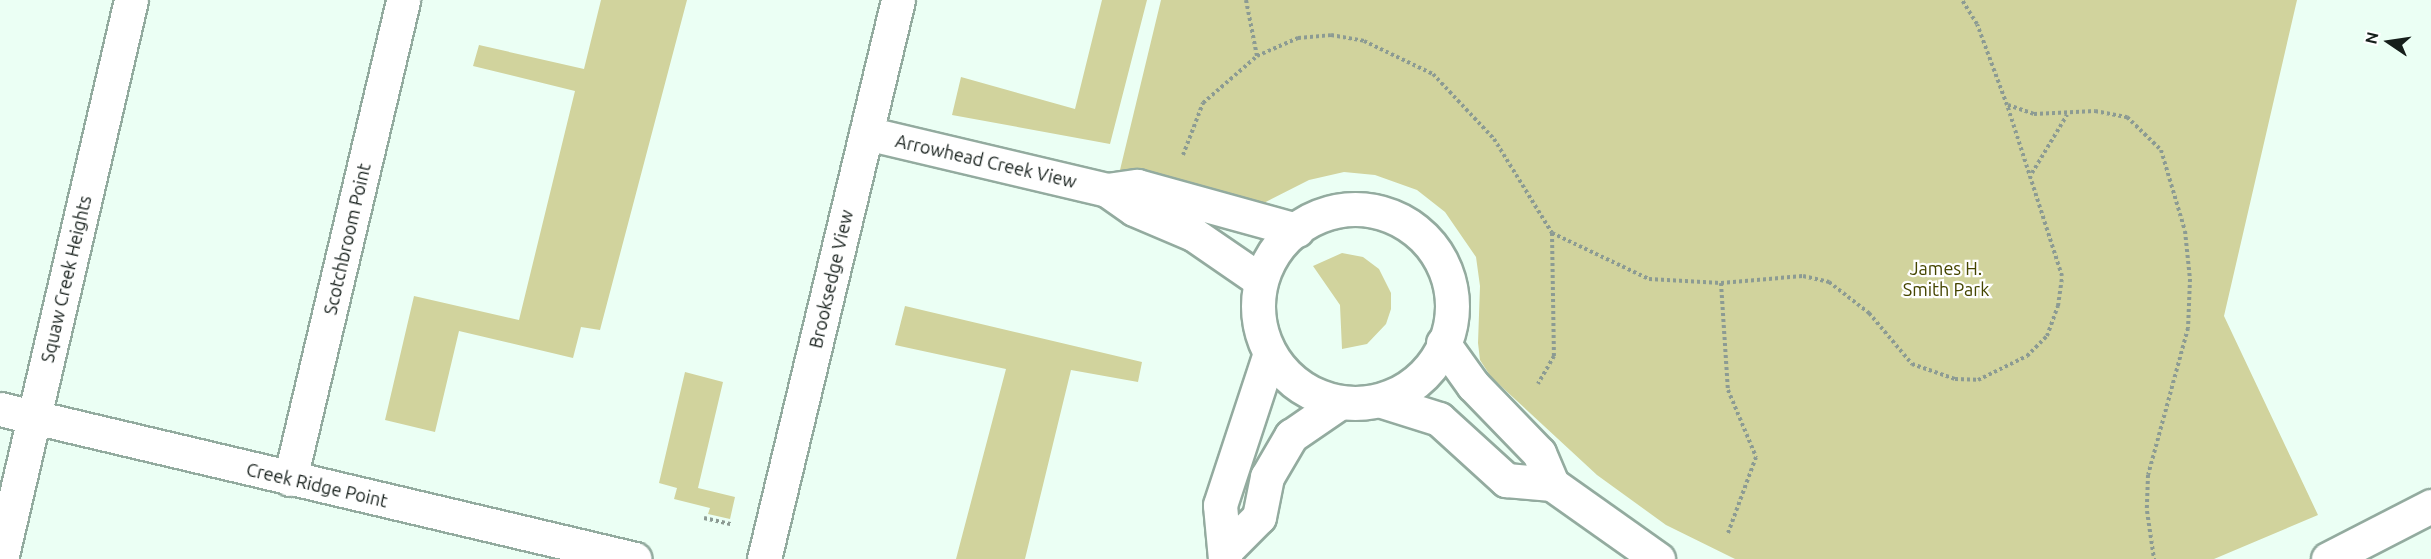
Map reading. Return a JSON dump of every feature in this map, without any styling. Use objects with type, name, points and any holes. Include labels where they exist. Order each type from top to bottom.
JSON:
[{"type":"street","name":"Squaw Creek Heights","points":[[1,559],[131,0]]},
{"type":"street","name":"Scotchbroom Point","points":[[290,479],[403,0]]},
{"type":"street","name":"Brooksedge View","points":[[764,559],[898,0]]},
{"type":"street","name":"Arrowhead Creek View","points":[[866,133],[1107,190],[1137,186],[1297,230]]},
{"type":"street","name":"Arrowhead Creek View","points":[[1107,190],[1134,210],[1193,234],[1260,280]]},
{"type":"street","points":[[1382,401],[1420,380],[1443,343],[1451,323],[1448,277],[1432,245],[1397,217],[1361,208],[1316,216],[1281,242],[1260,280],[1257,318],[1269,356],[1299,388],[1339,403],[1382,401],[1439,419],[1506,480],[1552,484]]},
{"type":"street","points":[[1443,343],[1473,386],[1539,453],[1552,484],[1621,550],[1658,559]]},
{"type":"street","points":[[1226,554],[1221,505],[1269,356]]},
{"type":"street","points":[[1226,554],[1259,517],[1267,477],[1291,436],[1339,403]]},
{"type":"street","name":"Creek Ridge Point","points":[[0,409],[635,559]]},
{"type":"street","points":[[2328,559],[2431,506]]},
{"type":"path","points":[[1246,0],[1257,56]]},
{"type":"path","points":[[1552,233],[1649,279],[1721,283],[1803,276],[1829,282],[1869,313],[1912,364],[1955,379],[1978,380],[2027,356],[2047,336],[2058,306],[2062,276],[2007,105],[1977,24],[1962,0]]},
{"type":"path","points":[[1181,161],[1203,103],[1257,56],[1298,38],[1331,35],[1400,54],[1433,74],[1494,139],[1552,233],[1554,356],[1538,384]]},
{"type":"path","points":[[2007,105],[2034,114],[2067,115],[2095,111],[2127,117],[2147,132],[2161,150],[2185,231],[2190,279],[2188,328],[2148,476],[2154,559]]},
{"type":"path","points":[[2031,174],[2067,115]]},
{"type":"path","points":[[1721,283],[1728,390],[1756,457],[1728,533]]},
{"type":"path","points":[[704,518],[735,525]]},
{"type":"green space","points":[[601,0],[687,0],[600,330],[581,327],[573,358],[459,331],[435,432],[385,420],[414,296],[519,320],[575,91],[473,66],[479,45],[584,69]]},
{"type":"green space","points":[[1102,0],[1147,0],[1110,144],[952,115],[961,77],[1075,109]]},
{"type":"green space","name":"James H. Smith Park","points":[[1161,0],[2297,0],[2224,316],[2318,515],[2214,559],[1735,559],[1666,525],[1597,475],[1491,377],[1480,360],[1478,343],[1480,286],[1476,257],[1445,212],[1417,190],[1375,175],[1344,172],[1309,180],[1256,207],[1120,170]]},
{"type":"green space","points":[[1342,253],[1363,257],[1379,269],[1391,293],[1391,309],[1386,324],[1367,344],[1342,349],[1340,305],[1313,266]]},
{"type":"green space","points":[[905,306],[1142,362],[1138,382],[1071,370],[1025,559],[956,559],[1006,369],[895,345]]},
{"type":"green space","points":[[685,372],[723,382],[698,488],[735,497],[730,519],[708,514],[710,508],[674,499],[677,488],[659,483]]}]
